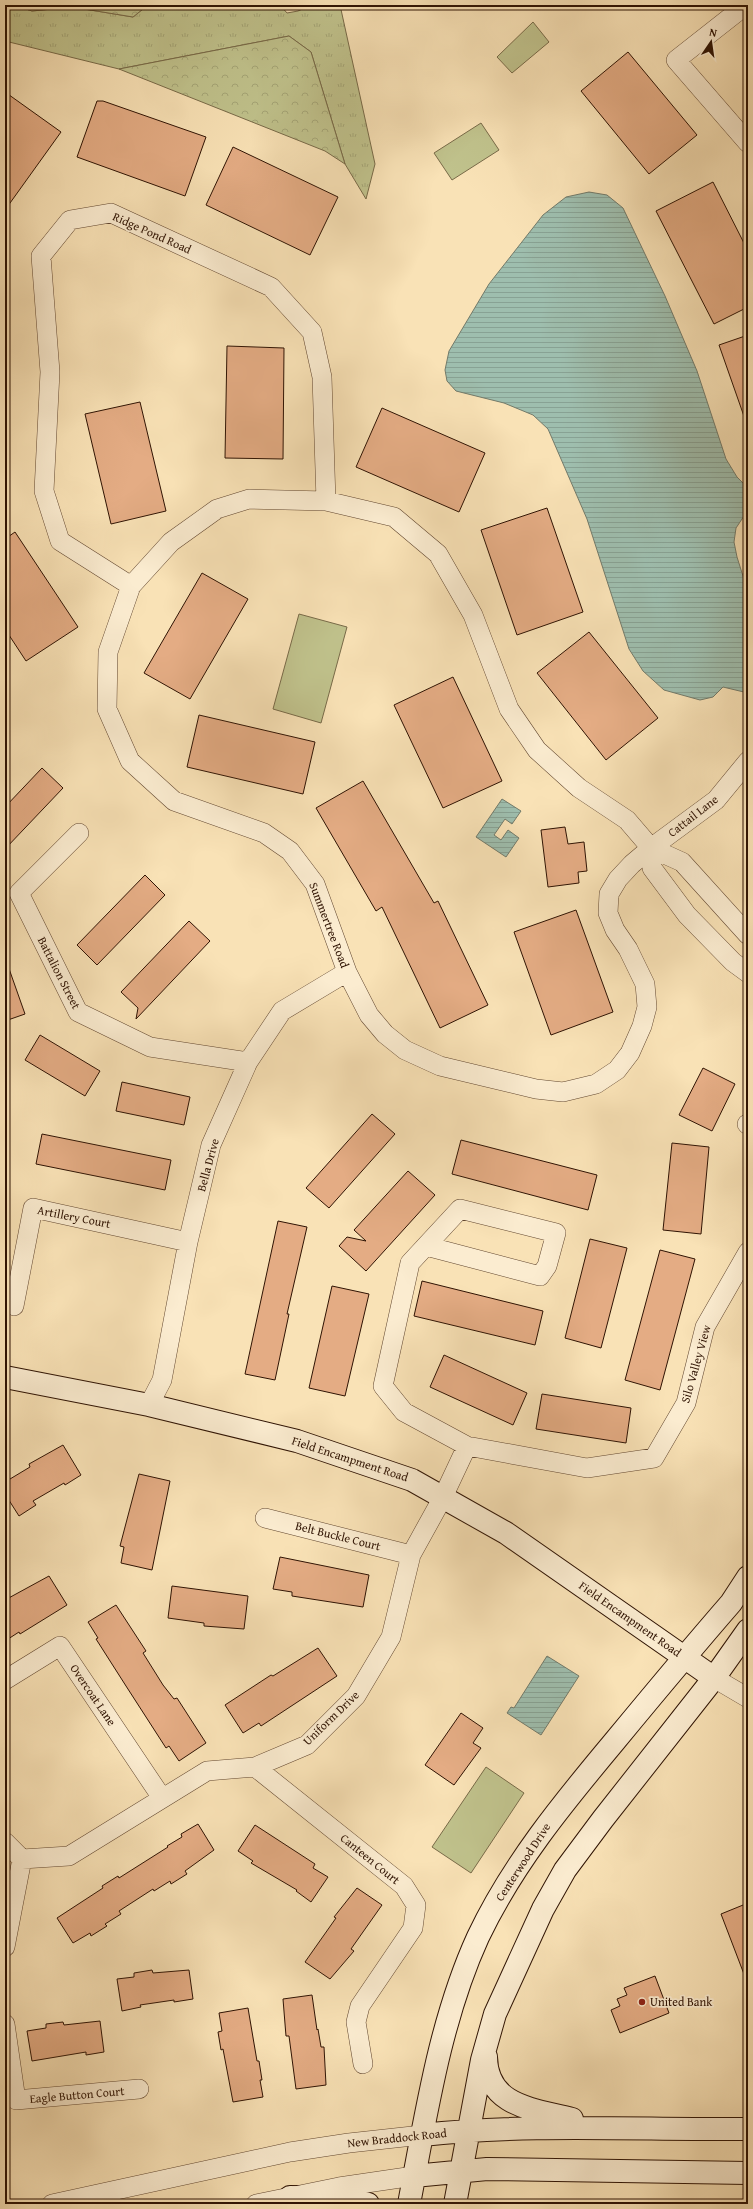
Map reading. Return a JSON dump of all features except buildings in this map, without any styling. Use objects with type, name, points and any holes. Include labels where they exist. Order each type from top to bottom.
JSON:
[{"type":"street","points":[[746,5],[676,60],[748,143]]},
{"type":"street","name":"Ridge Pond Road","points":[[131,586],[60,541],[44,491],[50,372],[41,256],[70,220],[111,213],[271,287],[292,309],[312,332],[322,377],[326,501]]},
{"type":"street","name":"Summertree Road","points":[[651,848],[618,879],[609,894],[608,913],[615,930],[631,955],[646,984],[647,1007],[642,1026],[630,1053],[617,1070],[596,1084],[563,1092],[536,1089],[440,1066],[405,1050],[384,1034],[369,1015],[347,972],[315,884],[290,851],[264,833],[174,802],[130,760],[107,709],[108,652],[131,586],[171,542],[217,509],[249,499],[326,501],[394,517],[438,554],[473,615],[509,709],[537,750],[579,788],[627,820],[651,848],[682,862],[748,935]]},
{"type":"street","name":"Cattail Lane","points":[[651,848],[716,800],[748,761]]},
{"type":"street","name":"Battalion Street","points":[[79,833],[19,893],[78,1012],[150,1047],[248,1062]]},
{"type":"street","points":[[651,848],[652,868],[687,915],[733,962],[748,973]]},
{"type":"street","name":"Bella Drive","points":[[149,1405],[162,1380],[188,1242],[211,1145],[248,1062],[282,1011],[347,972]]},
{"type":"street","name":"Artillery Court","points":[[14,1306],[33,1208],[188,1242]]},
{"type":"street","name":"Silo Valley View","points":[[426,1246],[540,1276],[547,1266],[556,1233],[460,1209],[410,1263],[383,1386],[404,1412],[467,1446],[587,1468],[654,1458],[686,1403],[705,1327],[748,1252]]},
{"type":"street","name":"Field Encampment Road","points":[[5,1377],[149,1405],[297,1441],[341,1454],[412,1480],[506,1532],[714,1678]]},
{"type":"street","points":[[443,1497],[467,1446]]},
{"type":"street","name":"Uniform Drive","points":[[22,1859],[69,1856],[207,1771],[255,1767],[307,1745],[356,1696],[391,1637],[411,1555],[443,1497]]},
{"type":"street","name":"Belt Buckle Court","points":[[265,1518],[411,1555]]},
{"type":"street","name":"Centerwood Drive","points":[[409,2204],[437,2067],[456,1993],[478,1938],[506,1884],[549,1821],[730,1603],[748,1577]]},
{"type":"street","points":[[455,2204],[486,2048],[495,2014],[543,1909],[565,1870],[603,1819],[714,1678],[748,1630]]},
{"type":"street","name":"Overcoat Lane","points":[[5,1680],[60,1646],[162,1798]]},
{"type":"street","points":[[714,1678],[748,1698]]},
{"type":"street","name":"Canteen Court","points":[[255,1767],[404,1886],[416,1905],[413,1928],[360,2006],[356,2022],[363,2064]]},
{"type":"street","points":[[5,1842],[22,1859],[5,1947]]},
{"type":"street","name":"Eagle Button Court","points":[[5,2024],[16,2100],[139,2089]]},
{"type":"street","points":[[486,2048],[487,2066],[492,2084],[497,2091],[509,2101],[606,2128]]},
{"type":"street","name":"New Braddock Road","points":[[52,2204],[290,2152],[349,2143],[422,2135],[551,2127],[748,2129]]},
{"type":"street","points":[[256,2204],[339,2187],[414,2176],[487,2169],[748,2173]]},
{"type":"street","points":[[290,2197],[344,2198],[368,2204]]},
{"type":"green space","points":[[5,5],[14,5],[32,11],[72,7],[133,17],[148,5],[280,5],[287,13],[298,11],[311,5],[340,5],[375,164],[366,199],[345,164],[311,52],[289,36],[119,69],[5,41]]},
{"type":"green space","points":[[14,5],[148,5],[133,17],[72,7],[32,11]]},
{"type":"green space","points":[[533,22],[549,42],[512,73],[497,57]]},
{"type":"green space","points":[[289,36],[311,52],[345,164],[325,151],[119,69]]},
{"type":"green space","points":[[481,123],[499,150],[452,180],[434,153]]},
{"type":"green space","points":[[299,614],[347,627],[321,723],[273,709]]},
{"type":"green space","points":[[486,1767],[524,1793],[471,1873],[432,1847]]},
{"type":"shaded area","points":[[589,192],[607,195],[623,208],[665,296],[697,371],[726,459],[737,477],[748,488],[748,510],[736,528],[734,542],[748,592],[748,693],[723,687],[713,697],[700,700],[664,690],[643,671],[629,649],[587,519],[548,429],[533,415],[504,403],[456,391],[447,381],[445,370],[449,351],[489,284],[543,215],[566,197]]},
{"type":"shaded area","points":[[502,799],[521,811],[512,824],[505,819],[494,835],[501,840],[508,830],[519,838],[506,857],[476,837]]},
{"type":"shaded area","points":[[547,1656],[579,1676],[541,1735],[507,1713],[511,1707],[514,1708]]},
{"type":"place","name":"United Bank","points":[[642,2002]]}]
